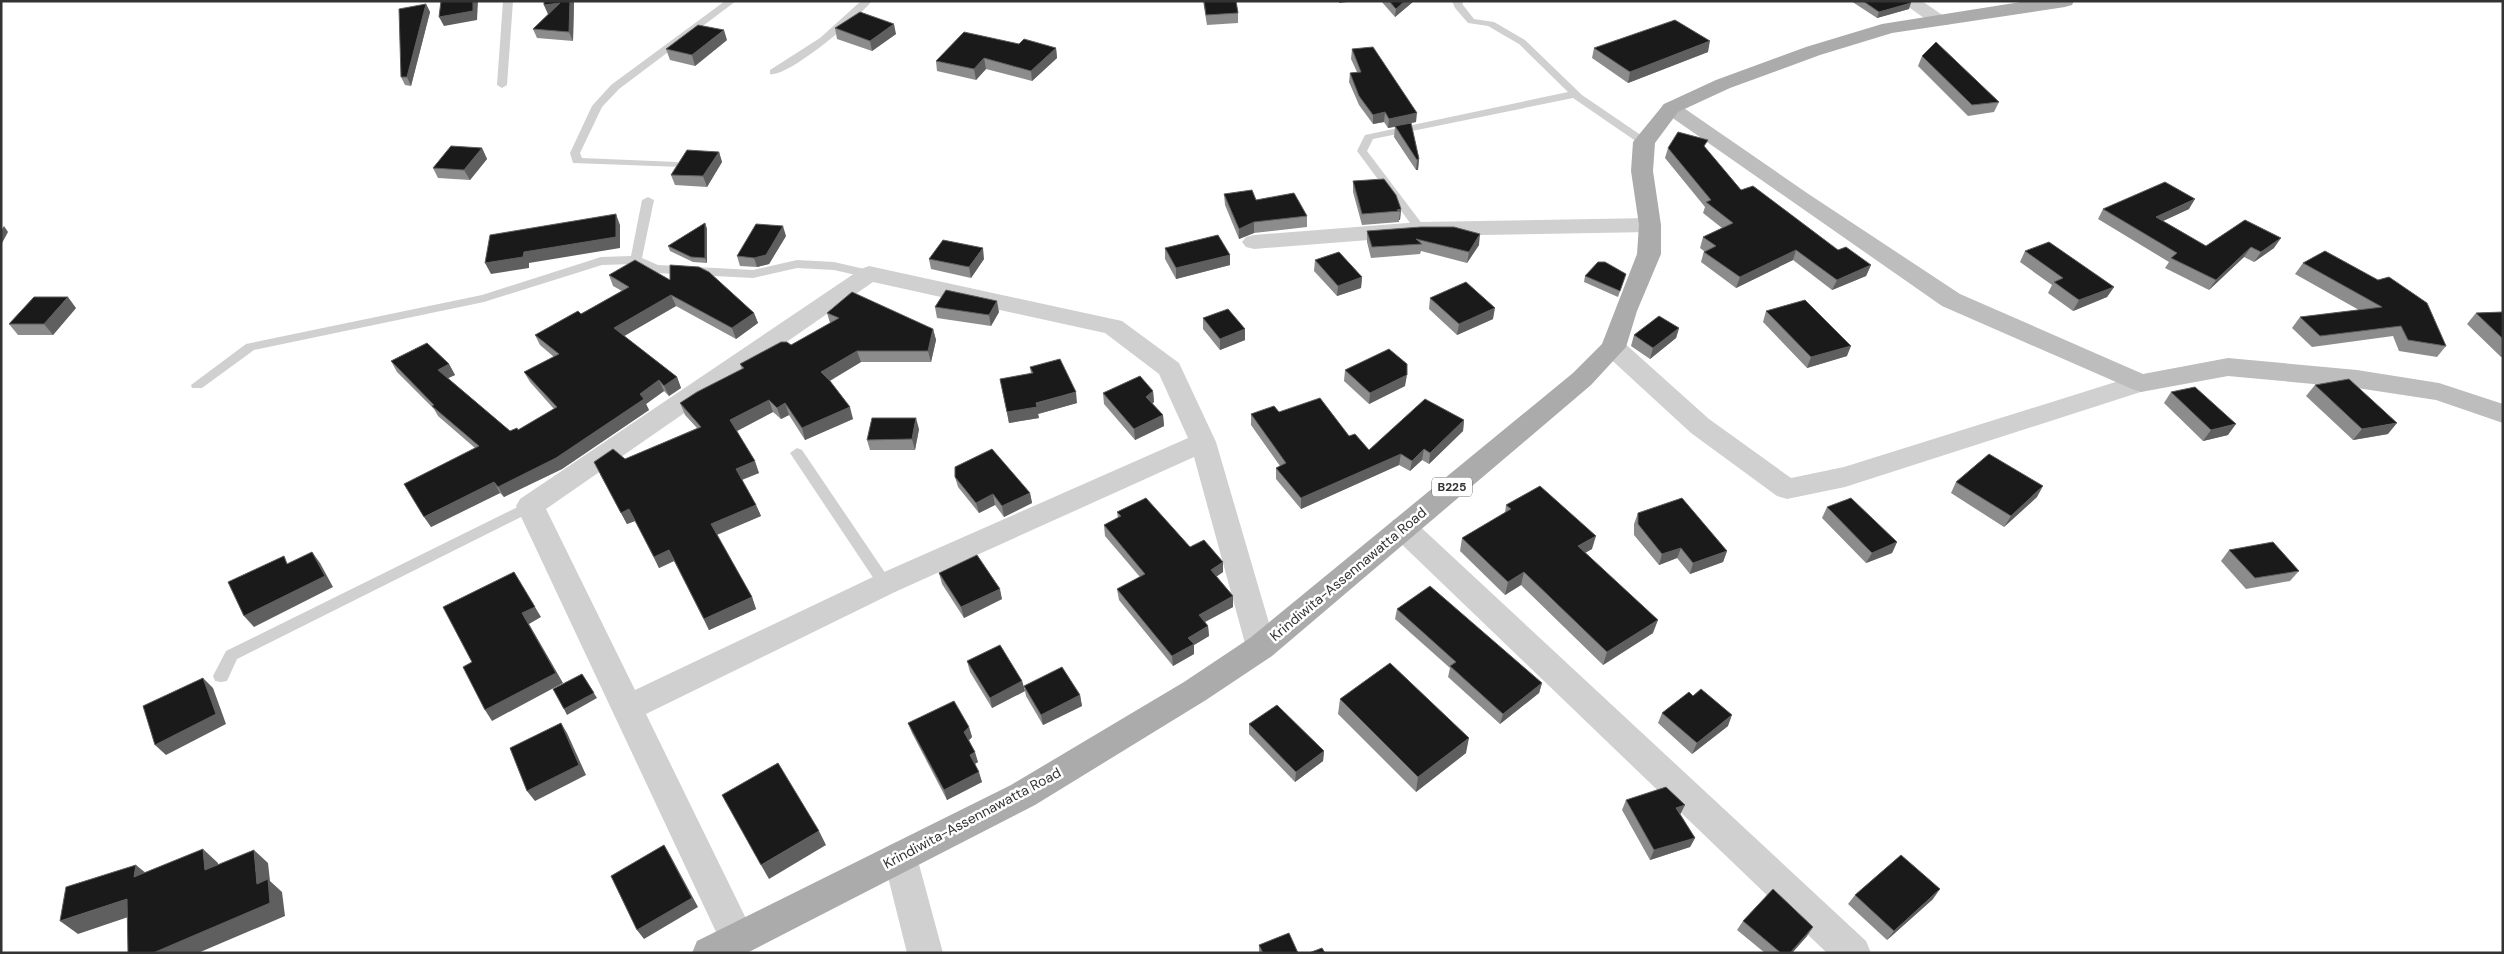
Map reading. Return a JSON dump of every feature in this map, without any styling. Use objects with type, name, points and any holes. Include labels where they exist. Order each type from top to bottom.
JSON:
[{"type":"main road","points":[[1644,142],[1672,108],[1723,84],[1813,51],[1889,28],[2054,2]]},
{"type":"main road","name":"Krindiwita-Assennawatta Road","points":[[710,953],[1023,795],[1195,691],[1261,647],[1582,379],[1614,347],[1625,311],[1649,254],[1650,225],[1642,171],[1644,142]]},
{"type":"street","points":[[1909,1],[1941,21]]},
{"type":"street","points":[[1672,108],[1799,198],[1951,300],[2141,383]]},
{"type":"street","points":[[1254,242],[1420,229],[1650,225]]},
{"type":"street","points":[[738,939],[530,506],[869,274],[1113,327],[1170,369],[1203,442],[1261,647]]},
{"type":"street","points":[[1614,347],[1700,426],[1786,489],[1846,477],[2141,383],[2228,368],[2357,379],[2439,392],[2503,414]]},
{"type":"street","points":[[628,709],[885,584],[1203,442]]},
{"type":"street","points":[[1403,528],[1853,953]]},
{"type":"street","points":[[900,857],[926,953]]},
{"type":"lane","points":[[502,85],[508,1]]},
{"type":"lane","points":[[677,165],[577,161],[575,153],[597,106],[614,87],[731,1]]},
{"type":"lane","points":[[774,72],[814,50],[840,29],[866,1]]},
{"type":"lane","points":[[1457,1],[1458,6],[1471,21],[1490,24],[1522,42],[1574,94],[1644,142]]},
{"type":"lane","points":[[1420,229],[1362,151],[1370,137],[1574,94]]},
{"type":"lane","points":[[636,260],[648,200]]},
{"type":"lane","points":[[197,385],[250,347],[484,298],[601,261],[636,260],[656,269],[753,274],[797,264],[834,266],[869,274]]},
{"type":"lane","points":[[797,453],[885,584]]},
{"type":"lane","points":[[221,676],[231,655],[530,506]]},
{"type":"building","points":[[441,1],[473,1],[473,11],[439,17]]},
{"type":"building","points":[[544,1],[570,1],[569,32],[533,29],[560,3],[544,5]]},
{"type":"building","points":[[1204,1],[1236,1],[1238,13],[1206,15]]},
{"type":"building","points":[[1389,1],[1405,1],[1396,9]]},
{"type":"building","points":[[1863,1],[1909,1],[1911,3],[1879,12]]},
{"type":"building","points":[[426,4],[407,77],[401,77],[399,9]]},
{"type":"building","points":[[860,12],[894,24],[870,41],[835,28]]},
{"type":"building","points":[[1675,20],[1710,41],[1630,72],[1594,48]]},
{"type":"building","points":[[698,25],[724,30],[692,55],[666,49]]},
{"type":"building","points":[[964,32],[1019,44],[1024,39],[1056,48],[1031,71],[984,58],[974,69],[936,61]]},
{"type":"building","points":[[1936,42],[1999,102],[1972,105],[1922,56]]},
{"type":"building","points":[[1373,47],[1417,113],[1389,119],[1385,112],[1373,115],[1359,96],[1350,73],[1361,72],[1352,49]]},
{"type":"building","points":[[1411,123],[1419,159],[1417,160],[1395,126]]},
{"type":"building","points":[[1678,132],[1708,140],[1704,146],[1741,190],[1753,186],[1838,250],[1846,247],[1871,265],[1837,280],[1796,250],[1740,277],[1704,252],[1716,246],[1703,237],[1733,223],[1706,202],[1711,200],[1668,148]]},
{"type":"building","points":[[451,146],[482,148],[464,170],[433,168]]},
{"type":"building","points":[[687,150],[719,152],[703,176],[671,175]]},
{"type":"building","points":[[1384,179],[1396,195],[1401,209],[1397,210],[1400,211],[1362,214],[1353,181]]},
{"type":"building","points":[[2165,182],[2195,199],[2156,217],[2206,246],[2245,220],[2281,238],[2261,252],[2251,247],[2216,280],[2171,258],[2177,253],[2103,209]]},
{"type":"building","points":[[1252,190],[1256,200],[1294,193],[1307,216],[1254,222],[1239,229],[1224,194]]},
{"type":"building","points":[[616,214],[616,237],[524,252],[523,257],[485,263],[490,235]]},
{"type":"building","points":[[705,223],[705,258],[691,257],[668,246]]},
{"type":"building","points":[[756,224],[783,226],[766,255],[754,258],[737,256]]},
{"type":"building","points":[[1421,227],[1454,227],[1480,234],[1469,252],[1416,239],[1422,244],[1372,247],[1367,231]]},
{"type":"building","points":[[1218,235],[1230,255],[1176,268],[1165,248]]},
{"type":"building","points":[[943,240],[983,248],[969,267],[929,259]]},
{"type":"building","points":[[2049,242],[2114,287],[2079,300],[2054,282],[2063,278],[2025,251]]},
{"type":"building","points":[[2325,251],[2378,280],[2389,277],[2427,303],[2446,346],[2408,340],[2401,326],[2320,336],[2300,317],[2382,307],[2303,263]]},
{"type":"building","points":[[1339,252],[1362,277],[1338,286],[1315,260]]},
{"type":"building","points":[[635,260],[670,280],[670,265],[699,267],[709,272],[754,313],[732,328],[671,295],[614,328],[677,377],[664,386],[659,380],[640,394],[644,399],[556,458],[498,487],[494,482],[424,517],[404,484],[479,446],[432,406],[434,405],[391,361],[427,343],[449,364],[438,370],[510,431],[517,428],[518,430],[557,407],[524,372],[559,354],[535,335],[578,311],[581,314],[629,287],[609,275]]},
{"type":"building","points":[[1598,262],[1605,262],[1626,274],[1620,291],[1585,276]]},
{"type":"building","points":[[1466,282],[1495,308],[1459,324],[1430,298]]},
{"type":"building","points":[[946,290],[997,301],[989,315],[935,307]]},
{"type":"building","points":[[852,292],[933,329],[928,351],[857,351],[821,372],[850,407],[802,428],[785,403],[777,408],[769,400],[730,420],[755,461],[736,469],[756,505],[711,524],[752,597],[704,619],[669,550],[654,557],[629,509],[621,513],[594,462],[613,449],[625,459],[701,427],[680,403],[744,368],[740,364],[781,342],[787,342],[791,345],[839,318],[827,313]]},
{"type":"building","points":[[34,297],[68,297],[44,324],[9,324]]},
{"type":"building","points":[[1805,300],[1851,346],[1811,357],[1766,311]]},
{"type":"building","points":[[1228,309],[1245,329],[1220,339],[1203,318]]},
{"type":"building","points":[[2503,312],[2503,339],[2476,313]]},
{"type":"building","points":[[1659,316],[1679,328],[1653,348],[1634,335]]},
{"type":"building","points":[[1389,349],[1407,364],[1407,375],[1370,393],[1345,370]]},
{"type":"building","points":[[1060,359],[1076,392],[1036,403],[1037,407],[1007,412],[1000,379],[1033,373],[1030,367]]},
{"type":"building","points":[[1140,376],[1153,391],[1146,397],[1163,415],[1134,429],[1103,393]]},
{"type":"building","points":[[2349,379],[2397,423],[2362,429],[2315,385]]},
{"type":"building","points":[[2195,387],[2236,424],[2211,430],[2171,392]]},
{"type":"building","points":[[1320,398],[1349,436],[1355,434],[1369,450],[1425,399],[1464,420],[1430,453],[1424,449],[1412,461],[1401,454],[1301,498],[1276,468],[1286,463],[1251,414],[1274,406],[1279,412]]},
{"type":"building","points":[[872,418],[916,418],[912,439],[867,440]]},
{"type":"building","points":[[992,449],[1030,493],[1002,506],[993,494],[976,503],[955,477],[955,467]]},
{"type":"building","points":[[1989,454],[2043,486],[2011,516],[1956,482]]},
{"type":"building","points":[[1540,486],[1596,536],[1578,546],[1658,620],[1607,652],[1524,572],[1508,582],[1462,538],[1511,509],[1506,505]]},
{"type":"building","points":[[1146,498],[1190,547],[1204,540],[1223,562],[1211,570],[1233,596],[1199,615],[1208,626],[1188,638],[1194,644],[1172,656],[1117,589],[1145,574],[1104,525],[1121,516],[1117,512]]},
{"type":"building","points":[[1682,498],[1727,551],[1693,563],[1681,548],[1662,554],[1638,524],[1638,513]]},
{"type":"building","points":[[1851,498],[1897,542],[1872,553],[1827,507]]},
{"type":"building","points":[[2273,542],[2299,571],[2255,578],[2229,550]]},
{"type":"building","points":[[312,552],[325,576],[244,616],[228,582],[284,556],[287,564]]},
{"type":"building","points":[[977,555],[1000,589],[961,607],[939,573]]},
{"type":"building","points":[[514,572],[535,607],[522,613],[556,673],[485,710],[463,667],[472,662],[443,607]]},
{"type":"building","points":[[1430,586],[1542,683],[1503,714],[1450,666],[1456,662],[1397,609]]},
{"type":"building","points":[[1000,645],[1022,681],[990,698],[967,661]]},
{"type":"building","points":[[1390,663],[1469,738],[1418,777],[1340,699]]},
{"type":"building","points":[[1062,667],[1080,695],[1041,715],[1024,686]]},
{"type":"building","points":[[582,674],[594,693],[564,709],[553,689]]},
{"type":"building","points":[[203,678],[216,714],[155,745],[143,706]]},
{"type":"building","points":[[1701,689],[1732,715],[1697,743],[1662,713],[1689,692],[1693,696]]},
{"type":"building","points":[[954,701],[969,727],[964,732],[975,752],[970,755],[979,772],[944,790],[908,723]]},
{"type":"building","points":[[1277,705],[1324,751],[1296,772],[1249,724]]},
{"type":"building","points":[[561,723],[579,765],[527,791],[510,748]]},
{"type":"building","points":[[778,763],[819,831],[761,865],[722,795]]},
{"type":"building","points":[[1666,787],[1685,805],[1676,808],[1695,838],[1654,850],[1626,800]]},
{"type":"building","points":[[664,845],[692,898],[637,930],[611,876]]},
{"type":"building","points":[[203,849],[205,870],[254,850],[257,884],[268,879],[270,903],[153,953],[128,953],[127,899],[60,921],[66,887],[136,865],[134,877]]},
{"type":"building","points":[[1901,855],[1940,889],[1894,931],[1855,895]]},
{"type":"building","points":[[1773,889],[1813,927],[1790,953],[1781,953],[1743,921]]},
{"type":"building","points":[[1289,933],[1298,953],[1263,953],[1259,945]]},
{"type":"building","points":[[1322,948],[1325,953],[1309,953]]}]
